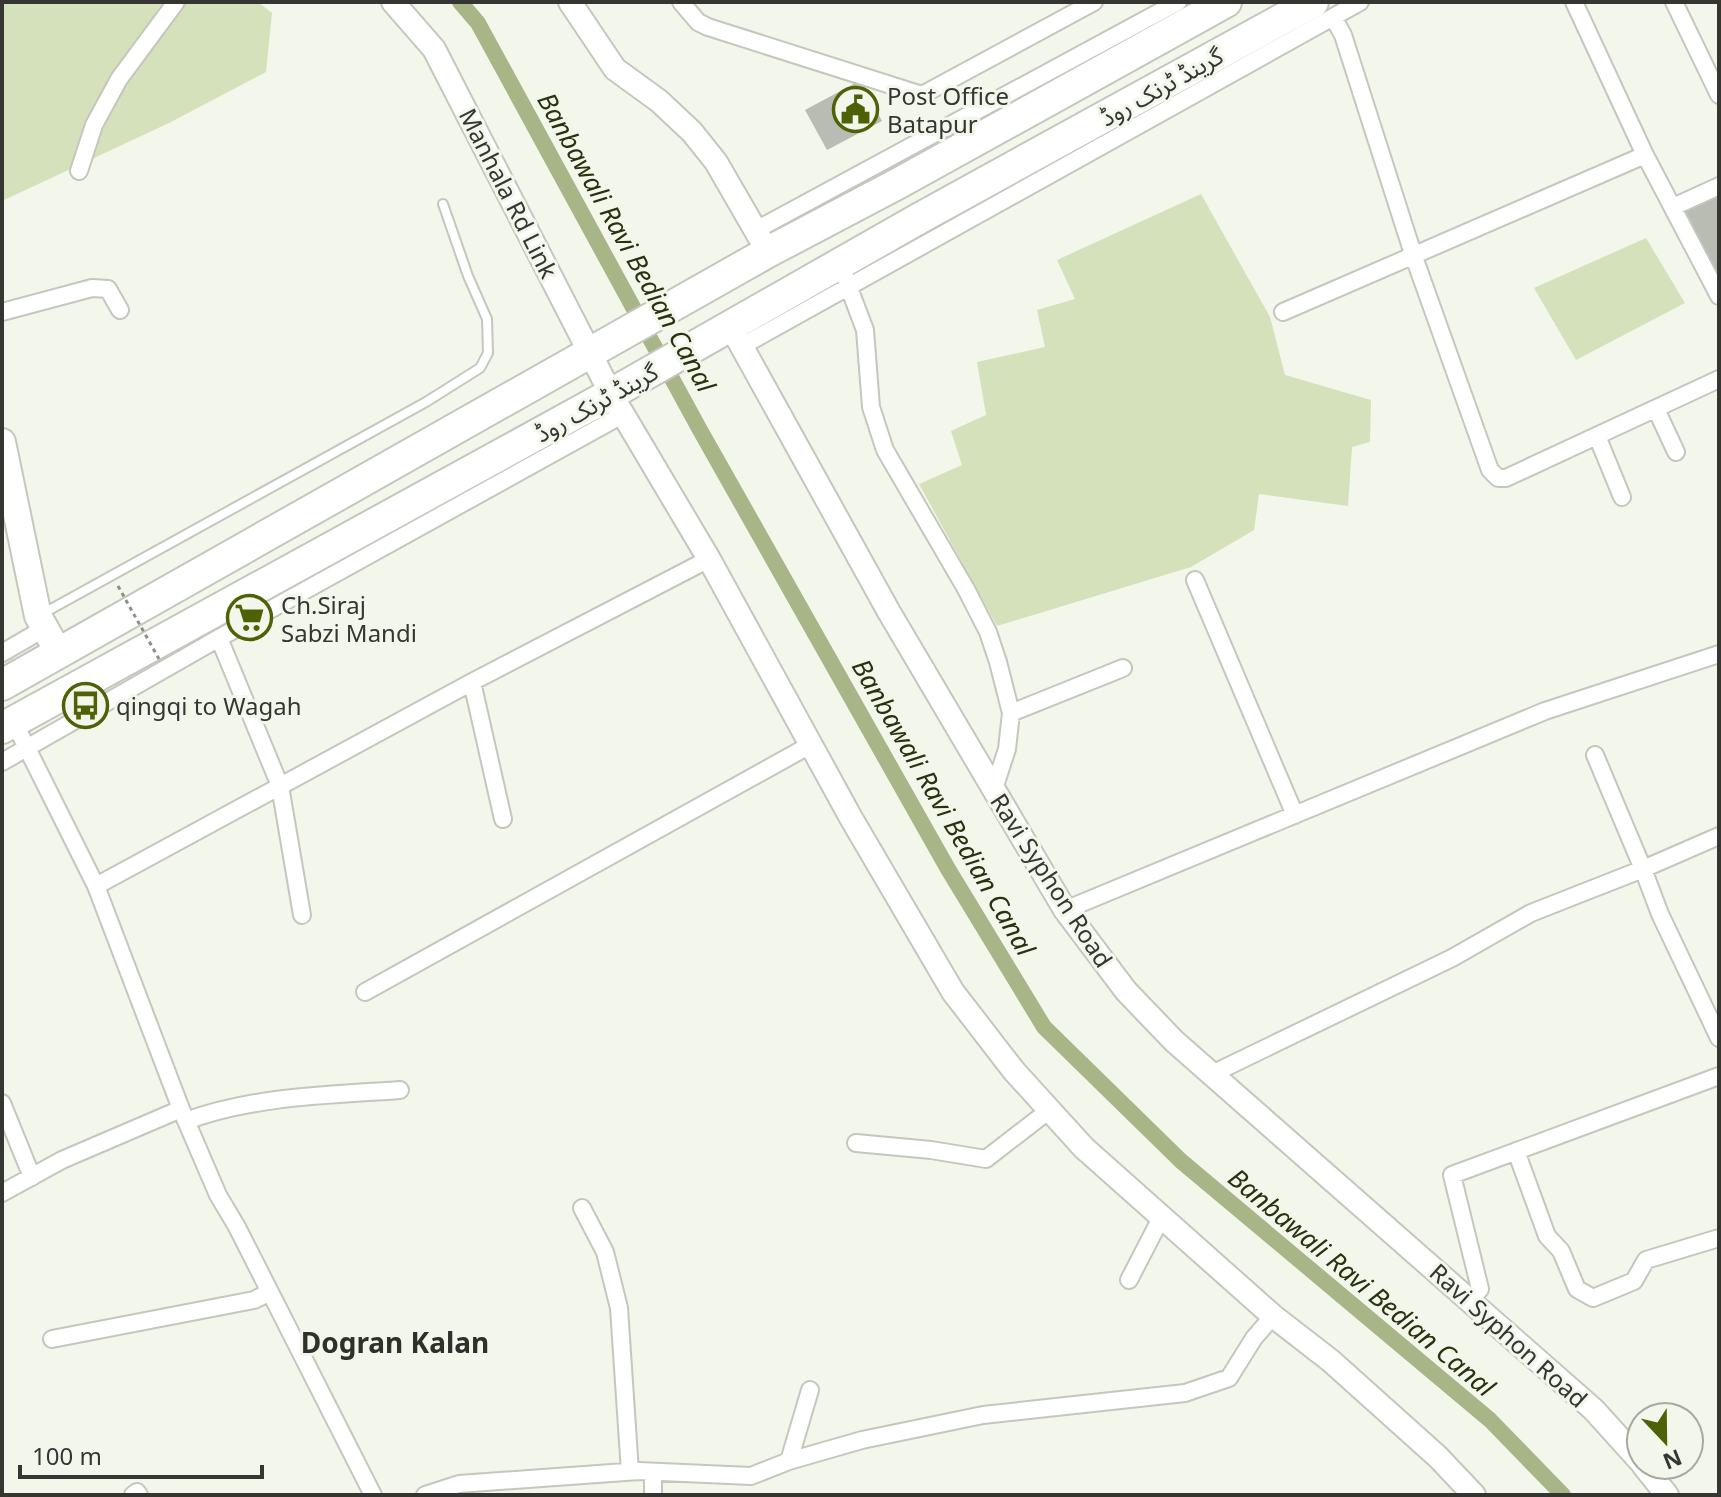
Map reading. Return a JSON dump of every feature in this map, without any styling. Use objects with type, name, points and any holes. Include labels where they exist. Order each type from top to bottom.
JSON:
[{"type":"highway","name":"گرینڈ ٹرنک روڈ","points":[[2,685],[47,633],[596,349],[697,293],[762,241],[899,183],[1221,3]]},
{"type":"highway","name":"گرینڈ ٹرنک روڈ","points":[[14,733],[731,335],[844,276],[920,218],[1323,10]]},
{"type":"highway","points":[[899,183],[920,218]]},
{"type":"main road","points":[[2,442],[47,633]]},
{"type":"street","points":[[79,171],[94,125],[119,79],[176,2]]},
{"type":"street","name":"Manhala Rd Link","points":[[393,2],[434,49],[596,349],[618,399],[851,818],[953,992],[1048,1111],[1103,1167],[1273,1316],[1331,1361],[1426,1446],[1474,1495]]},
{"type":"street","points":[[570,2],[615,69],[659,101],[692,132],[716,162],[762,241],[1178,2]]},
{"type":"street","points":[[681,2],[698,22],[708,27],[922,95],[1093,2]]},
{"type":"street","points":[[993,792],[1007,749],[1011,713],[988,632],[885,450],[871,407],[865,330],[844,276],[1323,10],[1360,2]]},
{"type":"street","points":[[1574,2],[1645,155],[1719,296]]},
{"type":"street","points":[[1674,2],[1719,95]]},
{"type":"street","points":[[1323,10],[1343,35],[1414,257],[1490,470],[1498,478],[1506,478],[1719,379]]},
{"type":"street","points":[[1283,312],[1645,155]]},
{"type":"street","points":[[1673,207],[1719,186]]},
{"type":"street","points":[[2,312],[92,288],[108,289],[120,310]]},
{"type":"street","name":"Ravi Syphon Road","points":[[731,335],[993,792],[1065,910],[1126,991],[1174,1041],[1594,1410],[1625,1445]]},
{"type":"street","points":[[2,762],[14,733],[219,638],[618,399]]},
{"type":"street","points":[[1656,409],[1676,452]]},
{"type":"street","points":[[1597,436],[1622,497]]},
{"type":"street","points":[[96,886],[472,682],[709,559]]},
{"type":"street","points":[[1195,580],[1295,815]]},
{"type":"street","points":[[2,653],[47,633]]},
{"type":"street","points":[[219,638],[280,786],[302,915]]},
{"type":"street","points":[[1065,910],[1545,711],[1719,654]]},
{"type":"street","points":[[1011,713],[1123,668]]},
{"type":"street","points":[[472,682],[503,819]]},
{"type":"street","points":[[14,733],[96,886],[218,1195],[373,1495]]},
{"type":"street","points":[[365,992],[812,744]]},
{"type":"street","points":[[1595,755],[1660,914],[1719,1038]]},
{"type":"street","points":[[1212,1074],[1452,958],[1531,913],[1719,838]]},
{"type":"street","points":[[1470,1300],[1480,1289],[1452,1175],[1719,1076]]},
{"type":"street","points":[[2,1193],[62,1160],[184,1115],[285,1098],[400,1090]]},
{"type":"street","points":[[2,1103],[32,1177]]},
{"type":"street","points":[[856,1143],[986,1159],[1048,1111]]},
{"type":"street","points":[[1516,1151],[1547,1236],[1561,1251],[1577,1289],[1593,1298],[1634,1281],[1646,1260],[1719,1238]]},
{"type":"street","points":[[582,1208],[605,1252],[619,1308],[630,1472]]},
{"type":"street","points":[[1129,1280],[1161,1218]]},
{"type":"street","points":[[52,1339],[254,1300],[270,1292]]},
{"type":"street","points":[[425,1495],[459,1484],[630,1472],[751,1476],[789,1461],[862,1440],[983,1415],[1185,1393],[1229,1378],[1254,1338],[1273,1316]]},
{"type":"street","points":[[789,1461],[810,1390]]},
{"type":"street","points":[[653,1472],[653,1495]]},
{"type":"street","points":[[133,1495],[137,1492],[139,1495]]},
{"type":"lane","points":[[47,633],[480,368],[488,353],[487,319],[443,204]]},
{"type":"path","points":[[118,586],[159,659]]},
{"type":"green space","points":[[2,2],[258,2],[272,13],[266,72],[169,123],[2,201]]},
{"type":"green space","points":[[1201,194],[1270,317],[1285,375],[1371,400],[1370,442],[1352,447],[1348,506],[1259,494],[1254,530],[1191,567],[997,626],[919,484],[962,465],[951,431],[986,415],[977,362],[1045,347],[1037,310],[1075,299],[1057,260]]},
{"type":"green space","points":[[1646,238],[1685,303],[1576,360],[1534,288]]},
{"type":"building","points":[[861,80],[882,121],[827,150],[805,110]]},
{"type":"building","points":[[1719,191],[1719,279],[1680,207]]},
{"type":"waterway","name":"Banbawali Ravi Bedian Canal","points":[[460,2],[478,23],[700,430],[948,869],[1044,1027],[1181,1161],[1490,1420],[1563,1495]]},
{"type":"place","name":"Post Office Batapur","points":[[856,109]]},
{"type":"place","name":"Ch.Siraj Sabzi Mandi","points":[[250,618]]},
{"type":"place","name":"qingqi to Wagah","points":[[85,705]]},
{"type":"district","name":"Dogran Kalan","points":[[395,1342]]}]
